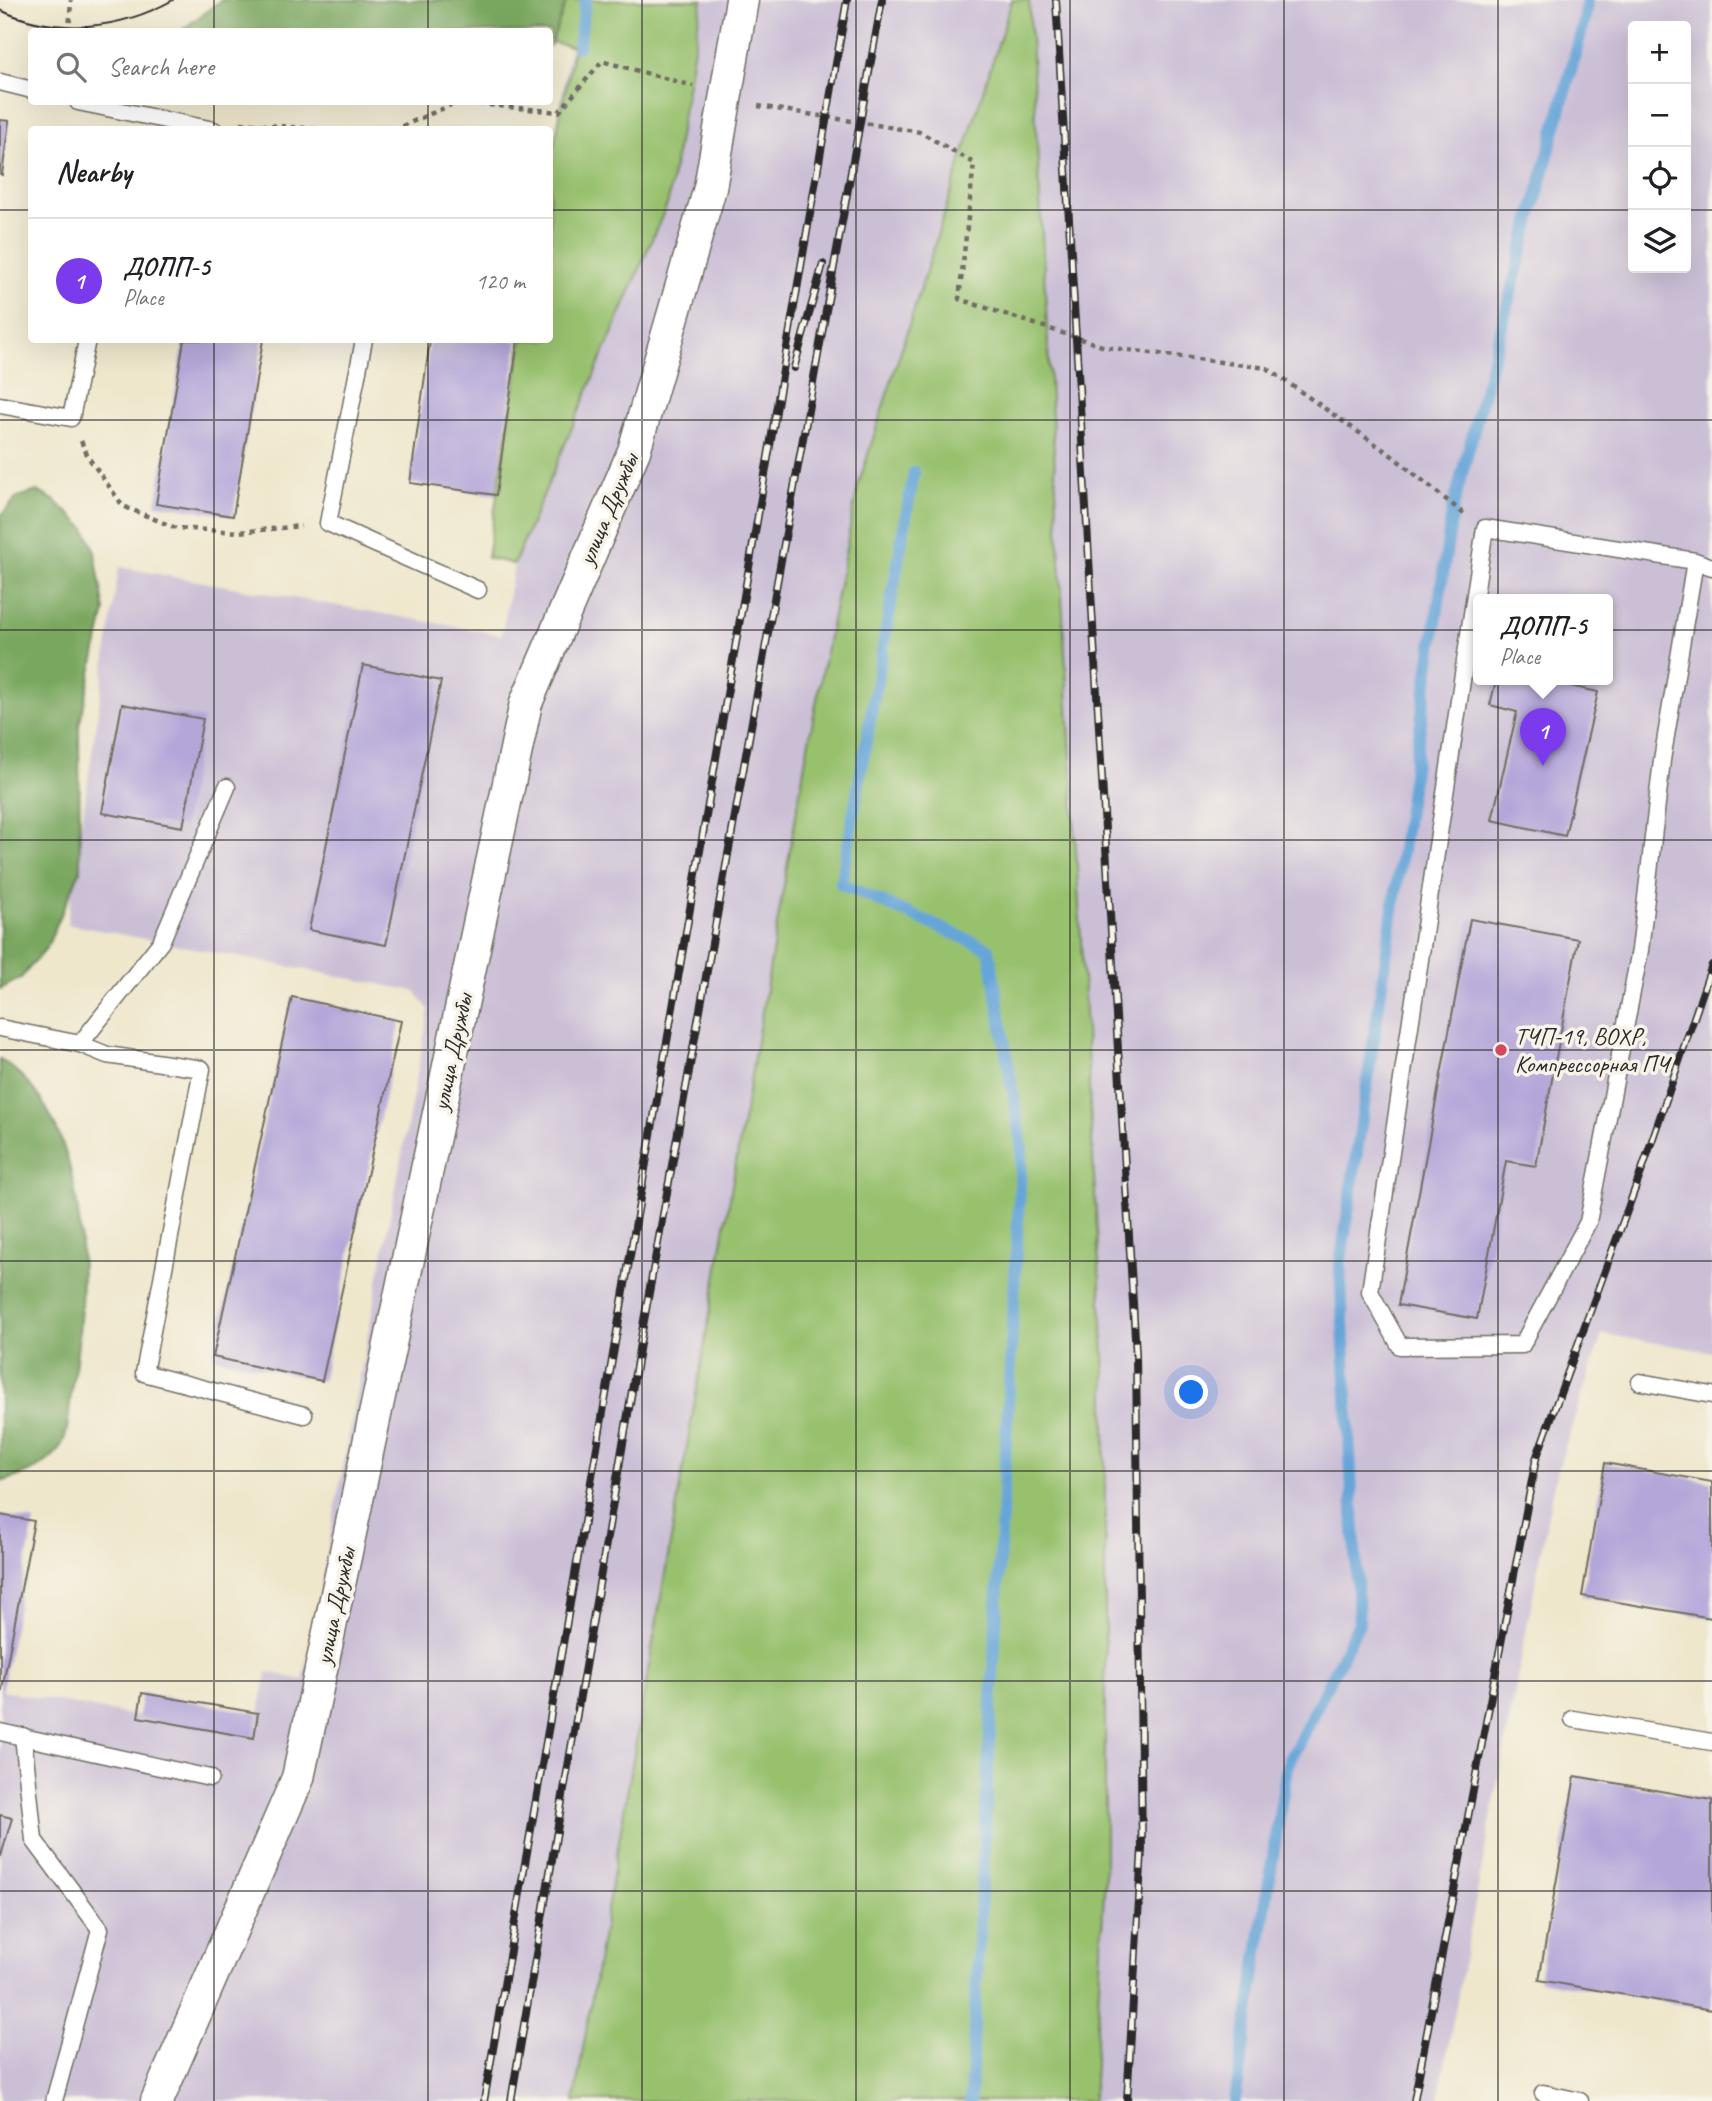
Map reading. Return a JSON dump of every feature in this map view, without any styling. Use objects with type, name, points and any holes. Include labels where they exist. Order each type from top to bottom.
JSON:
[{"type":"street","name":"улица Дружбы","points":[[157,2101],[299,1778],[526,703],[634,451],[710,188],[742,0]]},
{"type":"lane","points":[[0,82],[28,89]]},
{"type":"lane","points":[[86,105],[130,122],[172,126]]},
{"type":"lane","points":[[0,405],[71,418],[85,343]]},
{"type":"lane","points":[[363,343],[328,523],[478,590]]},
{"type":"lane","points":[[1475,594],[1485,528],[1695,561],[1712,568]]},
{"type":"lane","points":[[1473,608],[1370,1292],[1400,1346],[1522,1345],[1588,1222],[1640,950],[1662,760],[1695,561]]},
{"type":"lane","points":[[80,1044],[161,942],[227,787]]},
{"type":"lane","points":[[0,1028],[80,1044],[107,1055],[202,1069],[144,1373],[304,1415]]},
{"type":"lane","points":[[1640,1382],[1712,1395]]},
{"type":"lane","points":[[1573,1719],[1712,1742]]},
{"type":"lane","points":[[0,1731],[210,1778]]},
{"type":"lane","points":[[23,1736],[34,1840],[100,1929],[54,2101]]},
{"type":"lane","points":[[1543,2093],[1580,2101]]},
{"type":"path","points":[[69,28],[71,0]]},
{"type":"path","points":[[489,105],[559,112],[602,61],[684,82],[725,100],[920,132],[974,163],[959,299],[1105,348],[1266,368],[1391,455],[1453,508],[1485,528]]},
{"type":"path","points":[[402,126],[452,105]]},
{"type":"path","points":[[71,418],[88,457],[122,506],[176,528],[239,533],[328,523]]},
{"type":"shaded area","points":[[578,0],[1712,0],[1712,1352],[1602,1334],[1555,1478],[1438,2101],[0,2101],[0,1516],[34,1521],[2,1691],[254,1738],[267,1672],[303,1680],[429,1010],[415,991],[67,924],[119,567],[502,635],[514,564],[487,558],[522,343],[553,343],[553,146]]},
{"type":"green space","points":[[221,0],[567,0],[553,39],[553,28],[185,28]]},
{"type":"green space","points":[[319,0],[702,0],[668,202],[514,564],[487,558],[522,343],[553,343],[553,149],[574,47],[553,43],[553,28],[521,28]]},
{"type":"green space","points":[[1012,0],[1029,0],[1105,1375],[1105,1873],[1093,2101],[574,2101],[807,751],[858,486]]},
{"type":"green space","points":[[37,491],[54,500],[84,527],[94,547],[105,611],[79,726],[80,871],[47,947],[21,978],[0,989],[0,517],[17,497]]},
{"type":"green space","points":[[0,1059],[31,1086],[53,1122],[69,1163],[78,1209],[81,1302],[78,1347],[65,1438],[57,1452],[43,1464],[0,1482]]},
{"type":"building","points":[[0,120],[9,121],[2,175],[0,174]]},
{"type":"building","points":[[183,343],[262,343],[233,516],[156,504]]},
{"type":"building","points":[[430,343],[518,343],[496,495],[410,483]]},
{"type":"building","points":[[363,665],[441,681],[386,945],[309,930]]},
{"type":"building","points":[[1495,685],[1566,685],[1598,692],[1565,836],[1492,820],[1517,712],[1490,705]]},
{"type":"building","points":[[122,704],[203,719],[183,827],[102,813]]},
{"type":"building","name":"ТЧП-19, ВОХР, Компрессорная ПЧ","points":[[1470,919],[1578,939],[1536,1166],[1506,1161],[1477,1319],[1398,1305]]},
{"type":"building","points":[[292,997],[401,1021],[322,1381],[213,1357]]},
{"type":"building","points":[[1605,1463],[1712,1482],[1712,1618],[1582,1596]]},
{"type":"building","points":[[0,1515],[34,1521],[1,1695],[0,1695]]},
{"type":"building","points":[[142,1693],[258,1713],[254,1738],[138,1717]]},
{"type":"building","points":[[1575,1776],[1712,1800],[1712,2010],[1539,1980]]},
{"type":"building","points":[[0,1815],[12,1818],[1,1856],[0,1856]]},
{"type":"waterway","points":[[578,47],[586,0]]},
{"type":"waterway","points":[[1235,2101],[1287,1766],[1359,1623],[1340,1266],[1453,507],[1585,18],[1587,0]]},
{"type":"waterway","points":[[914,472],[841,884],[989,949],[1022,1147],[970,2101]]},
{"type":"tram line","points":[[0,10],[43,24],[88,26],[131,18],[173,0]]},
{"type":"railway","points":[[484,2101],[847,0]]},
{"type":"railway","points":[[511,2101],[643,1326],[882,0]]},
{"type":"railway","points":[[1056,0],[1136,1354],[1142,1849],[1127,2101]]},
{"type":"railway","points":[[794,368],[823,264]]},
{"type":"railway","points":[[1414,2101],[1536,1459],[1643,1167],[1712,965]]},
{"type":"place","name":"ДОПП-5","points":[[1543,766]]},
{"type":"place","name":"ТЧП-19, ВОХР, Компрессорная ПЧ","points":[[1501,1050]]}]
